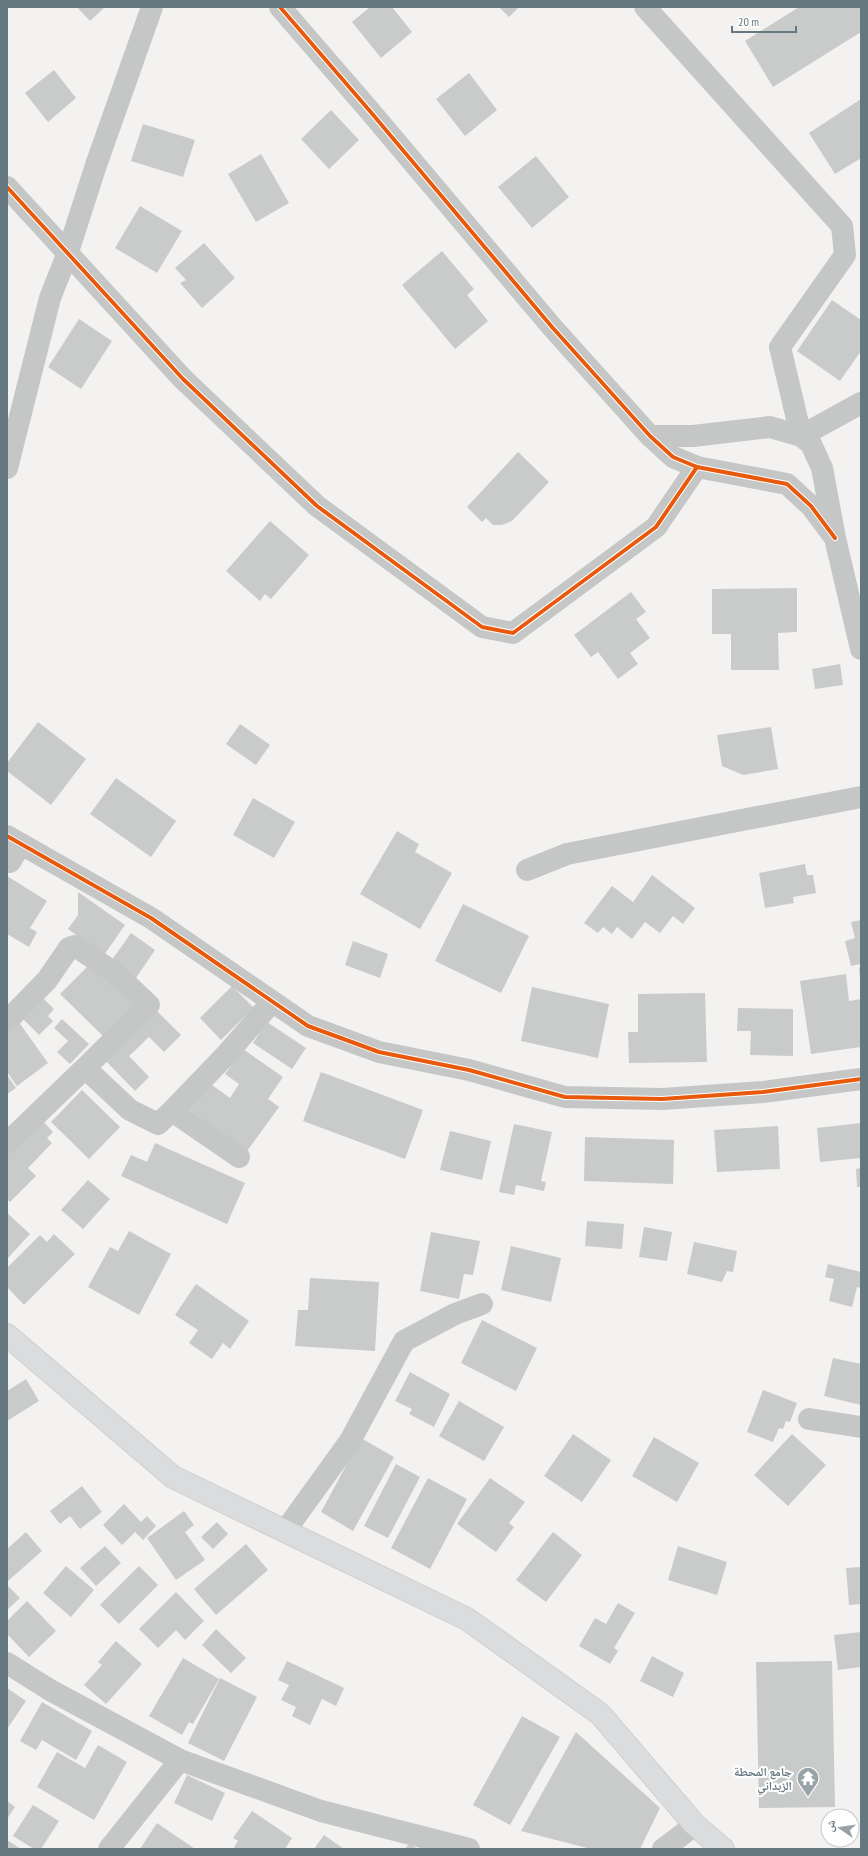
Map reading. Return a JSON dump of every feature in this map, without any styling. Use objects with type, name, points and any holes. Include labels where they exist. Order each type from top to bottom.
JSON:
[{"type":"main road","points":[[7,1335],[173,1477],[467,1619],[600,1714],[695,1825],[724,1849]]},
{"type":"street","points":[[7,468],[50,298],[68,255],[96,165],[152,7]]},
{"type":"street","points":[[280,7],[552,327],[650,436],[673,457],[697,467],[787,484],[811,506],[835,538]]},
{"type":"street","points":[[645,7],[842,226],[845,256],[780,347],[801,436]]},
{"type":"street","points":[[7,187],[183,379],[317,506],[482,628],[513,633],[656,527],[697,467]]},
{"type":"street","points":[[801,436],[861,403]]},
{"type":"street","points":[[650,436],[693,436],[770,427],[801,436],[811,444],[822,468],[835,538],[861,649]]},
{"type":"street","points":[[527,870],[567,854],[861,797]]},
{"type":"street","points":[[12,847],[151,918],[308,1026],[379,1052],[469,1070],[565,1097],[662,1099],[764,1092],[861,1079]]},
{"type":"street","points":[[7,1021],[47,980],[69,948],[75,946],[115,973],[149,1005],[7,1143]]},
{"type":"street","points":[[84,1068],[130,1110],[158,1124],[224,1057],[272,1002]]},
{"type":"street","points":[[172,1110],[239,1157]]},
{"type":"street","points":[[285,1531],[350,1441],[404,1342],[455,1314],[482,1304]]},
{"type":"street","points":[[809,1419],[861,1427]]},
{"type":"street","points":[[7,1663],[50,1690],[180,1760],[321,1811],[469,1849]]},
{"type":"street","points":[[109,1849],[180,1760]]},
{"type":"street","points":[[663,1849],[695,1825]]},
{"type":"building","points":[[77,7],[105,7],[90,21]]},
{"type":"building","points":[[370,7],[392,7],[412,32],[381,58],[352,22]]},
{"type":"building","points":[[499,7],[519,7],[509,17]]},
{"type":"building","points":[[799,7],[861,7],[861,32],[773,87],[745,41]]},
{"type":"building","points":[[54,70],[76,98],[48,122],[25,93]]},
{"type":"building","points":[[469,73],[497,110],[465,136],[436,99]]},
{"type":"building","points":[[861,99],[861,158],[835,174],[809,133]]},
{"type":"building","points":[[331,110],[359,140],[329,169],[301,139]]},
{"type":"building","points":[[143,124],[195,140],[183,177],[131,161]]},
{"type":"building","points":[[261,154],[289,203],[256,222],[228,174]]},
{"type":"building","points":[[536,156],[569,197],[532,228],[498,187]]},
{"type":"building","points":[[140,206],[182,231],[157,273],[115,248]]},
{"type":"building","points":[[204,243],[235,278],[202,308],[180,283],[186,280],[175,268]]},
{"type":"building","points":[[442,251],[474,289],[467,295],[488,321],[455,349],[402,285]]},
{"type":"building","points":[[832,300],[861,320],[861,351],[840,381],[797,351]]},
{"type":"building","points":[[79,319],[112,341],[81,389],[48,367]]},
{"type":"building","points":[[518,452],[549,482],[512,521],[502,525],[493,525],[486,518],[482,522],[467,507]]},
{"type":"building","points":[[270,521],[309,555],[271,599],[265,594],[260,601],[226,571]]},
{"type":"building","points":[[797,588],[797,632],[778,633],[779,670],[731,670],[731,634],[712,634],[712,589]]},
{"type":"building","points":[[631,592],[646,612],[636,619],[650,638],[630,653],[638,664],[618,679],[598,652],[591,657],[574,635]]},
{"type":"building","points":[[840,664],[843,685],[815,689],[812,669]]},
{"type":"building","points":[[38,722],[86,759],[51,805],[7,771],[7,763]]},
{"type":"building","points":[[240,724],[270,745],[256,765],[226,744]]},
{"type":"building","points":[[771,727],[778,769],[743,775],[722,766],[717,735]]},
{"type":"building","points":[[116,778],[176,821],[151,857],[90,814]]},
{"type":"building","points":[[253,798],[295,822],[274,858],[233,835]]},
{"type":"building","points":[[397,831],[419,844],[415,852],[452,873],[420,929],[360,894]]},
{"type":"building","points":[[805,864],[807,875],[813,875],[816,893],[793,897],[794,903],[765,908],[759,873]]},
{"type":"building","points":[[652,875],[695,908],[683,924],[673,916],[660,933],[645,922],[632,939],[617,927],[612,934],[603,927],[598,933],[584,923],[612,886],[633,902]]},
{"type":"building","points":[[7,876],[47,901],[30,928],[37,932],[29,947],[7,934]]},
{"type":"building","points":[[78,892],[125,925],[104,955],[68,929],[78,915]]},
{"type":"building","points":[[463,904],[529,936],[501,993],[435,961]]},
{"type":"building","points":[[861,920],[861,964],[851,966],[845,941],[855,938],[851,922]]},
{"type":"building","points":[[131,933],[155,950],[134,981],[109,964]]},
{"type":"building","points":[[353,941],[388,954],[380,978],[345,965]]},
{"type":"building","points":[[92,962],[139,1008],[107,1040],[60,994]]},
{"type":"building","points":[[861,967],[861,979],[860,979],[859,968]]},
{"type":"building","points":[[846,974],[849,1001],[861,999],[861,1047],[811,1054],[800,981]]},
{"type":"building","points":[[232,986],[257,1011],[251,1018],[245,1016],[221,1040],[200,1018]]},
{"type":"building","points":[[532,987],[609,1004],[598,1058],[521,1041]]},
{"type":"building","points":[[705,993],[707,1062],[629,1063],[628,1032],[638,1032],[638,994]]},
{"type":"building","points":[[41,996],[54,1009],[48,1016],[53,1021],[39,1035],[21,1017]]},
{"type":"building","points":[[152,1006],[181,1035],[164,1052],[149,1037],[129,1056],[149,1077],[135,1091],[101,1056]]},
{"type":"building","points":[[738,1008],[793,1009],[793,1056],[750,1055],[751,1031],[737,1031]]},
{"type":"building","points":[[62,1019],[89,1044],[70,1064],[57,1052],[68,1041],[54,1028]]},
{"type":"building","points":[[18,1021],[48,1063],[17,1086],[7,1072],[7,1029]]},
{"type":"building","points":[[267,1022],[306,1048],[292,1069],[253,1043]]},
{"type":"building","points":[[243,1049],[283,1077],[268,1099],[279,1107],[247,1151],[186,1107],[205,1080],[230,1098],[239,1084],[225,1074]]},
{"type":"building","points":[[321,1072],[423,1110],[405,1159],[303,1121]]},
{"type":"building","points":[[7,1075],[16,1088],[7,1094]]},
{"type":"building","points":[[82,1090],[120,1127],[89,1159],[51,1122]]},
{"type":"building","points":[[40,1118],[53,1132],[47,1138],[52,1143],[28,1168],[36,1176],[10,1202],[7,1199],[7,1152]]},
{"type":"building","points":[[861,1123],[861,1158],[820,1162],[817,1128]]},
{"type":"building","points":[[514,1124],[552,1132],[541,1181],[546,1182],[544,1191],[516,1185],[514,1195],[499,1192]]},
{"type":"building","points":[[778,1126],[780,1169],[717,1172],[714,1130]]},
{"type":"building","points":[[450,1131],[491,1141],[482,1180],[440,1170]]},
{"type":"building","points":[[585,1137],[674,1140],[673,1184],[584,1181]]},
{"type":"building","points":[[155,1143],[245,1183],[227,1224],[121,1176],[131,1155],[147,1162]]},
{"type":"building","points":[[861,1168],[861,1187],[857,1187],[856,1169]]},
{"type":"building","points":[[88,1180],[110,1199],[83,1229],[61,1210]]},
{"type":"building","points":[[7,1213],[30,1234],[7,1259]]},
{"type":"building","points":[[587,1221],[624,1224],[622,1249],[585,1246]]},
{"type":"building","points":[[644,1227],[672,1232],[667,1261],[639,1257]]},
{"type":"building","points":[[129,1231],[171,1254],[139,1315],[88,1287],[110,1247],[118,1251]]},
{"type":"building","points":[[431,1232],[480,1241],[473,1275],[464,1274],[459,1299],[420,1291]]},
{"type":"building","points":[[54,1234],[75,1254],[24,1305],[7,1287],[7,1268],[40,1235],[47,1242]]},
{"type":"building","points":[[694,1242],[737,1251],[733,1272],[727,1271],[722,1282],[687,1274]]},
{"type":"building","points":[[511,1246],[561,1258],[551,1302],[501,1290]]},
{"type":"building","points":[[828,1264],[861,1272],[861,1288],[857,1287],[852,1307],[829,1301],[834,1279],[825,1277]]},
{"type":"building","points":[[310,1278],[379,1282],[375,1351],[295,1346],[298,1310],[308,1310]]},
{"type":"building","points":[[196,1284],[249,1321],[230,1349],[223,1343],[212,1359],[189,1343],[198,1330],[175,1315]]},
{"type":"building","points":[[482,1320],[537,1348],[516,1391],[461,1363]]},
{"type":"building","points":[[833,1358],[861,1364],[861,1405],[824,1396]]},
{"type":"building","points":[[410,1372],[450,1394],[434,1427],[409,1414],[412,1409],[395,1401]]},
{"type":"building","points":[[26,1379],[39,1401],[7,1421],[7,1391]]},
{"type":"building","points":[[763,1390],[797,1403],[790,1422],[786,1421],[783,1429],[779,1428],[773,1442],[747,1432]]},
{"type":"building","points":[[459,1401],[504,1427],[484,1461],[439,1436]]},
{"type":"building","points":[[573,1434],[611,1460],[582,1502],[544,1476]]},
{"type":"building","points":[[792,1434],[826,1465],[788,1506],[754,1475]]},
{"type":"building","points":[[654,1437],[699,1463],[677,1502],[632,1476]]},
{"type":"building","points":[[361,1438],[394,1457],[353,1531],[321,1512]]},
{"type":"building","points":[[396,1464],[420,1477],[388,1538],[364,1526]]},
{"type":"building","points":[[428,1478],[467,1499],[430,1569],[391,1548]]},
{"type":"building","points":[[490,1478],[525,1502],[509,1523],[514,1527],[496,1552],[457,1524]]},
{"type":"building","points":[[82,1486],[102,1512],[80,1529],[70,1516],[60,1524],[50,1511]]},
{"type":"building","points":[[124,1504],[141,1522],[147,1516],[156,1526],[143,1540],[135,1532],[122,1545],[103,1525]]},
{"type":"building","points":[[184,1511],[194,1525],[185,1532],[205,1560],[176,1580],[147,1538]]},
{"type":"building","points":[[217,1522],[228,1534],[213,1549],[201,1537]]},
{"type":"building","points":[[26,1532],[42,1551],[8,1581],[7,1549]]},
{"type":"building","points":[[553,1532],[582,1555],[546,1602],[516,1580]]},
{"type":"building","points":[[246,1544],[268,1570],[216,1615],[194,1589]]},
{"type":"building","points":[[105,1546],[121,1563],[96,1586],[80,1568]]},
{"type":"building","points":[[678,1546],[727,1562],[717,1595],[668,1580]]},
{"type":"building","points":[[66,1566],[94,1590],[71,1617],[43,1593]]},
{"type":"building","points":[[139,1566],[158,1585],[119,1624],[100,1605]]},
{"type":"building","points":[[861,1567],[861,1604],[849,1605],[846,1568]]},
{"type":"building","points":[[7,1585],[20,1598],[7,1610]]},
{"type":"building","points":[[176,1592],[204,1621],[185,1640],[176,1630],[158,1648],[139,1629]]},
{"type":"building","points":[[27,1601],[56,1631],[29,1657],[7,1634],[7,1621]]},
{"type":"building","points":[[618,1603],[635,1613],[614,1648],[618,1651],[610,1664],[579,1646],[595,1618],[606,1624]]},
{"type":"building","points":[[216,1629],[246,1658],[231,1673],[202,1645]]},
{"type":"building","points":[[861,1632],[861,1667],[838,1670],[834,1635]]},
{"type":"building","points":[[116,1641],[142,1664],[106,1704],[84,1685],[102,1665],[98,1662]]},
{"type":"building","points":[[652,1656],[684,1673],[673,1697],[640,1681]]},
{"type":"building","points":[[183,1658],[219,1679],[193,1724],[189,1722],[182,1735],[149,1716]]},
{"type":"building","points":[[287,1661],[344,1688],[336,1706],[322,1699],[310,1725],[292,1716],[296,1707],[281,1700],[289,1685],[278,1680]]},
{"type":"building","points":[[832,1661],[835,1807],[759,1808],[756,1662]]},
{"type":"building","points":[[220,1678],[257,1697],[224,1761],[188,1743]]},
{"type":"building","points":[[7,1688],[26,1701],[7,1729]]},
{"type":"building","points":[[42,1702],[92,1731],[76,1760],[42,1740],[36,1750],[20,1741]]},
{"type":"building","points":[[522,1716],[560,1737],[510,1825],[473,1805]]},
{"type":"building","points":[[576,1732],[660,1808],[640,1849],[591,1849],[521,1831]]},
{"type":"building","points":[[98,1745],[127,1762],[94,1820],[37,1787],[57,1752],[85,1768]]},
{"type":"building","points":[[187,1775],[225,1793],[212,1821],[174,1803]]},
{"type":"building","points":[[7,1801],[15,1807],[7,1819]]},
{"type":"building","points":[[33,1805],[59,1821],[41,1849],[34,1849],[13,1836]]},
{"type":"building","points":[[252,1811],[292,1838],[285,1849],[236,1849],[234,1847],[238,1841],[233,1838]]},
{"type":"building","points":[[157,1823],[195,1849],[140,1849]]},
{"type":"building","points":[[324,1835],[344,1849],[314,1849]]},
{"type":"building","points":[[7,1840],[21,1849],[7,1849]]},
{"type":"building","points":[[409,1844],[418,1849],[405,1849]]},
{"type":"cycle path","points":[[280,7],[552,327],[650,436],[673,457],[697,467],[787,484],[811,506],[835,538]]},
{"type":"cycle path","points":[[7,187],[183,379],[317,506],[482,627],[513,633],[656,527],[697,467]]},
{"type":"cycle path","points":[[7,836],[151,918],[308,1026],[379,1052],[469,1070],[565,1097],[662,1099],[763,1092],[861,1079]]},
{"type":"place","name":"جامع المحطة الزبداني","points":[[808,1798]]}]
